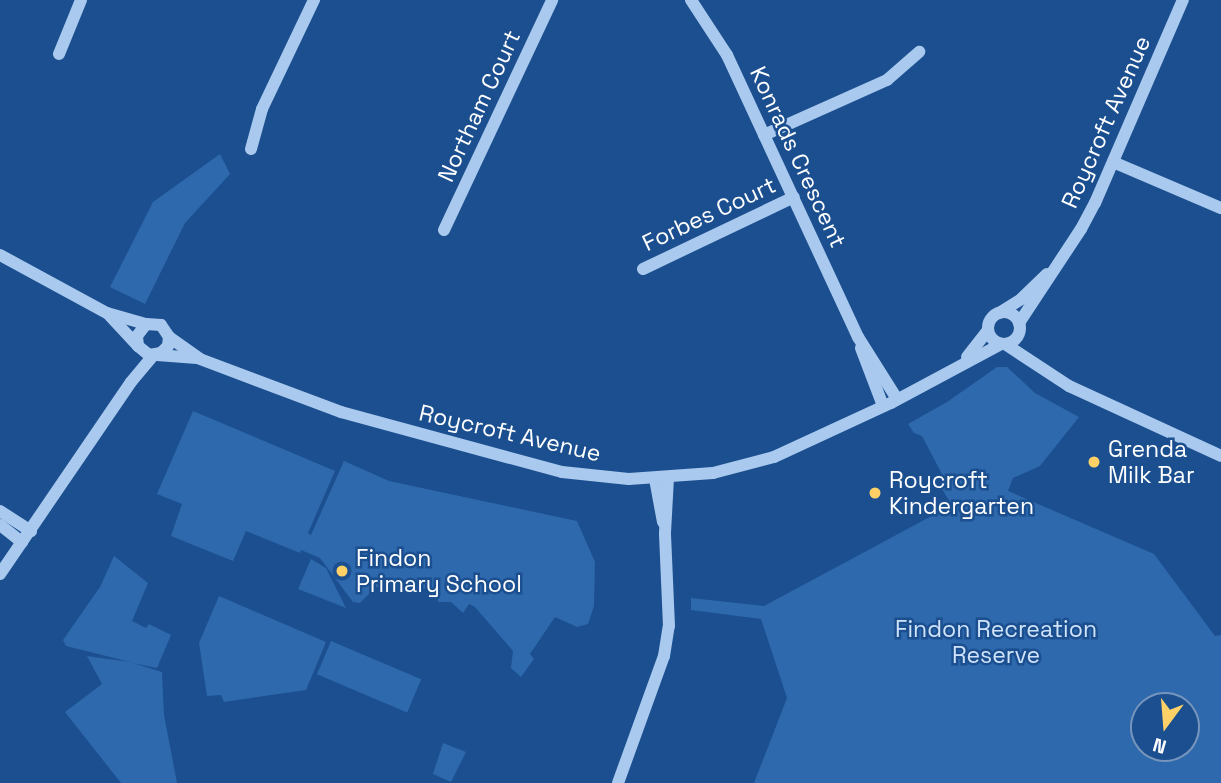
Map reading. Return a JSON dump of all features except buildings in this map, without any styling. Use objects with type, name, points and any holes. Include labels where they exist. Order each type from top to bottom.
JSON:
[{"type":"street","points":[[59,54],[81,0]]},
{"type":"street","points":[[251,149],[262,109],[314,0]]},
{"type":"street","name":"Northam Court","points":[[444,230],[552,0]]},
{"type":"street","name":"Konrads Crescent","points":[[691,0],[721,43],[858,337],[897,399]]},
{"type":"street","name":"Roycroft Avenue","points":[[1020,328],[1081,229],[1183,0]]},
{"type":"street","points":[[764,135],[887,80],[919,52]]},
{"type":"street","points":[[1113,162],[1221,208]]},
{"type":"street","name":"Forbes Court","points":[[643,269],[794,197]]},
{"type":"street","points":[[0,255],[107,313],[145,324],[161,325],[169,337],[168,346],[131,382],[0,574]]},
{"type":"street","name":"Roycroft Avenue","points":[[998,313],[1021,299],[1062,259]]},
{"type":"street","points":[[1038,364],[1009,312],[998,313],[990,320],[988,330],[992,339],[1038,364],[1069,386],[1221,456]]},
{"type":"street","points":[[107,313],[139,347],[156,355]]},
{"type":"street","points":[[131,382],[139,347],[137,336],[145,324]]},
{"type":"street","points":[[1003,344],[1014,340],[1020,328]]},
{"type":"street","name":"Roycroft Avenue","points":[[964,360],[988,330]]},
{"type":"street","name":"Roycroft Avenue","points":[[169,337],[200,359],[341,412],[532,465],[597,477],[662,478],[713,473],[774,457],[897,399],[964,360],[1003,344]]},
{"type":"street","name":"Konrads Crescent","points":[[858,337],[866,369],[883,406]]},
{"type":"street","name":"Roycroft Avenue","points":[[156,355],[200,359]]},
{"type":"street","points":[[618,783],[664,656],[668,626],[662,478]]},
{"type":"street","points":[[0,511],[31,531]]},
{"type":"street","points":[[0,525],[22,542]]},
{"type":"green space","points":[[220,154],[230,174],[185,223],[145,304],[110,287],[153,202]]},
{"type":"green space","name":"Findon Recreation Reserve","points":[[997,367],[1007,367],[1035,393],[1079,417],[1040,466],[1013,478],[1008,491],[1154,554],[1215,636],[1221,635],[1221,783],[754,783],[787,698],[761,619],[691,610],[691,598],[764,606],[952,505],[940,486],[944,478],[922,436],[914,433],[908,424],[947,402]]},
{"type":"green space","points":[[193,411],[335,471],[308,533],[311,535],[344,461],[389,481],[577,521],[595,562],[594,606],[588,624],[577,627],[555,617],[530,654],[534,659],[521,677],[511,668],[513,651],[475,607],[469,604],[463,613],[451,602],[438,602],[437,589],[376,587],[360,603],[353,602],[320,558],[301,550],[300,553],[246,531],[233,561],[171,536],[182,504],[157,494]]},
{"type":"green space","points":[[114,556],[148,583],[132,621],[146,628],[149,624],[171,635],[157,668],[133,663],[162,672],[164,715],[177,783],[121,783],[65,712],[102,684],[87,656],[130,662],[66,646],[63,640],[100,587]]},
{"type":"green space","points":[[311,559],[326,568],[346,608],[298,589]]},
{"type":"green space","points":[[219,596],[326,642],[306,690],[224,702],[221,695],[207,696],[199,643]]},
{"type":"green space","points":[[331,641],[421,679],[407,712],[317,674]]},
{"type":"green space","points":[[443,743],[466,752],[451,782],[433,774]]},
{"type":"place","name":"Grenda Milk Bar","points":[[1094,462]]},
{"type":"place","name":"Roycroft Kindergarten","points":[[875,493]]},
{"type":"place","name":"Findon Primary School","points":[[342,571]]}]
